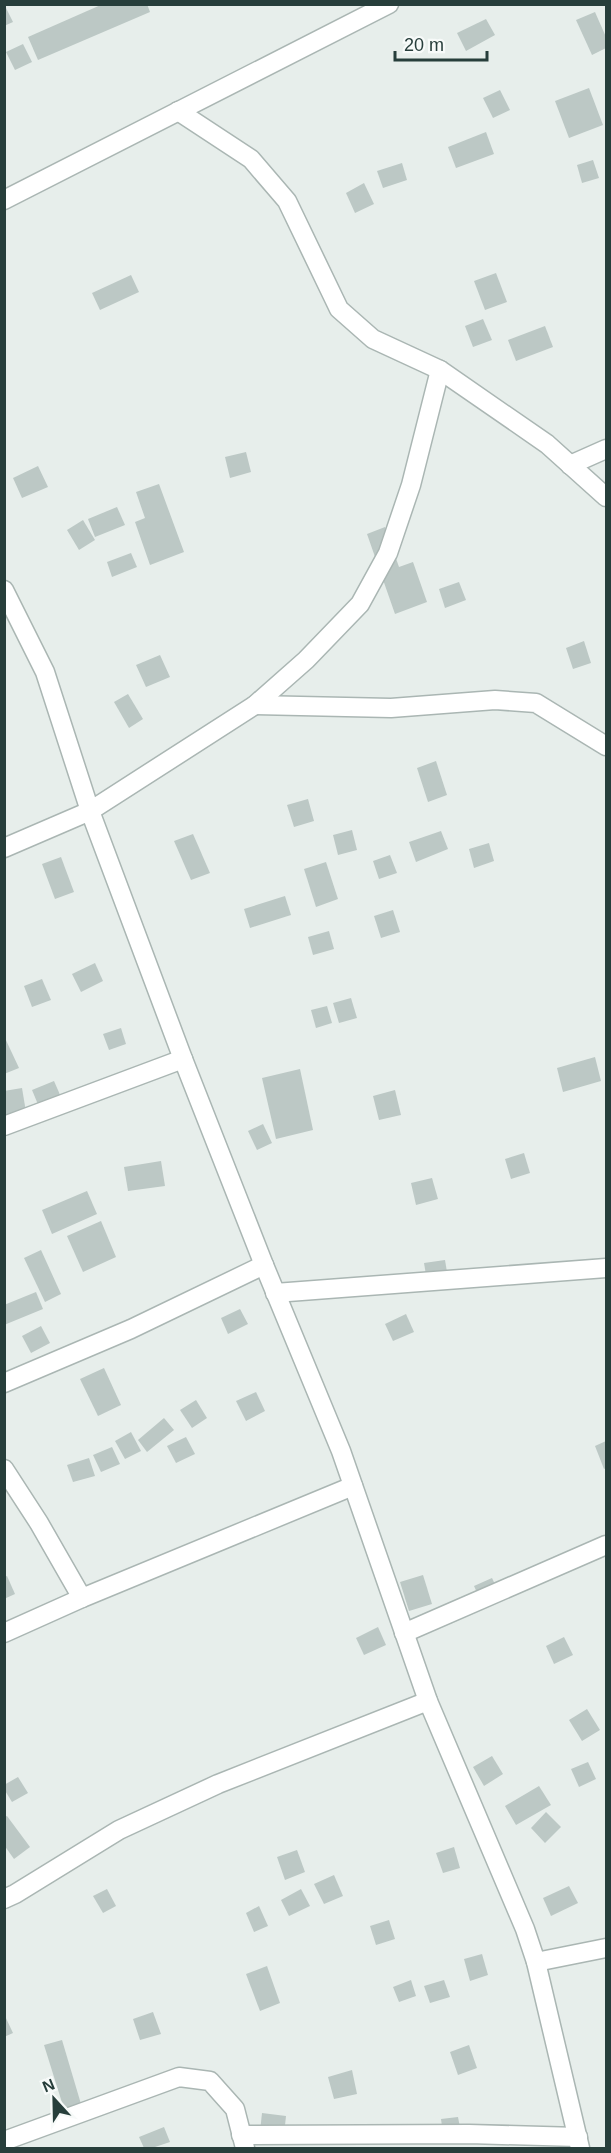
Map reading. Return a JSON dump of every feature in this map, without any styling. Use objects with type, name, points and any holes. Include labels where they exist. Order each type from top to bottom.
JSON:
[{"type":"street","points":[[4,200],[389,4]]},
{"type":"street","points":[[178,111],[251,159],[287,201],[339,309],[373,339],[440,370],[547,444],[606,497]]},
{"type":"street","points":[[4,848],[90,811],[255,705],[306,660],[360,604],[388,553],[411,485],[440,370]]},
{"type":"street","points":[[570,465],[606,449]]},
{"type":"street","points":[[4,590],[45,672],[90,811],[183,1059],[275,1293],[341,1451],[428,1701],[525,1929],[536,1962],[579,2143],[468,2134],[243,2142],[235,2109],[210,2081],[179,2077],[4,2141]]},
{"type":"street","points":[[255,705],[391,708],[495,700],[536,704],[606,746]]},
{"type":"street","points":[[4,1126],[183,1059]]},
{"type":"street","points":[[4,1383],[132,1329],[264,1265]]},
{"type":"street","points":[[275,1293],[606,1268]]},
{"type":"street","points":[[4,1469],[39,1523],[82,1598]]},
{"type":"street","points":[[4,1633],[82,1598],[353,1486]]},
{"type":"street","points":[[404,1633],[606,1545]]},
{"type":"street","points":[[4,1899],[119,1830],[148,1816],[218,1784],[428,1701]]},
{"type":"street","points":[[536,1962],[606,1948]]},
{"type":"building","points":[[4,4],[13,22],[4,26]]},
{"type":"building","points":[[103,4],[147,4],[150,12],[38,60],[28,37]]},
{"type":"building","points":[[595,12],[606,37],[606,48],[592,55],[576,20]]},
{"type":"building","points":[[486,19],[495,35],[466,51],[457,33]]},
{"type":"building","points":[[23,44],[32,62],[15,70],[6,52]]},
{"type":"building","points":[[589,88],[603,125],[569,138],[555,101]]},
{"type":"building","points":[[500,90],[510,110],[493,118],[483,98]]},
{"type":"building","points":[[486,132],[494,154],[456,168],[448,147]]},
{"type":"building","points":[[593,160],[599,178],[582,183],[577,165]]},
{"type":"building","points":[[402,163],[407,180],[383,188],[377,171]]},
{"type":"building","points":[[364,183],[374,204],[355,213],[346,193]]},
{"type":"building","points":[[496,273],[507,302],[485,310],[474,281]]},
{"type":"building","points":[[131,275],[139,292],[100,310],[92,293]]},
{"type":"building","points":[[483,319],[492,340],[473,347],[465,326]]},
{"type":"building","points":[[545,326],[553,347],[516,361],[508,340]]},
{"type":"building","points":[[246,452],[251,472],[230,478],[225,457]]},
{"type":"building","points":[[38,466],[48,487],[22,498],[13,478]]},
{"type":"building","points":[[159,484],[184,552],[150,565],[135,522],[145,518],[136,492]]},
{"type":"building","points":[[117,507],[125,525],[95,537],[88,519]]},
{"type":"building","points":[[83,520],[95,540],[79,550],[67,530]]},
{"type":"building","points":[[385,527],[399,567],[413,562],[427,602],[395,614],[367,534]]},
{"type":"building","points":[[131,553],[137,567],[112,577],[107,562]]},
{"type":"building","points":[[459,582],[466,600],[445,608],[439,589]]},
{"type":"building","points":[[584,641],[591,663],[573,669],[566,648]]},
{"type":"building","points":[[160,655],[170,677],[146,687],[136,665]]},
{"type":"building","points":[[128,694],[143,719],[129,728],[114,702]]},
{"type":"building","points":[[436,761],[447,795],[428,802],[417,768]]},
{"type":"building","points":[[308,799],[314,821],[294,827],[287,805]]},
{"type":"building","points":[[352,830],[357,850],[338,855],[333,835]]},
{"type":"building","points":[[441,831],[448,849],[416,862],[409,842]]},
{"type":"building","points":[[193,834],[210,873],[191,880],[174,841]]},
{"type":"building","points":[[489,843],[494,861],[474,868],[469,849]]},
{"type":"building","points":[[390,855],[397,873],[379,879],[373,861]]},
{"type":"building","points":[[61,857],[74,892],[55,899],[42,864]]},
{"type":"building","points":[[326,862],[338,899],[316,907],[304,869]]},
{"type":"building","points":[[285,896],[291,915],[250,928],[244,909]]},
{"type":"building","points":[[393,910],[400,932],[381,938],[374,916]]},
{"type":"building","points":[[329,931],[334,949],[313,955],[308,937]]},
{"type":"building","points":[[95,963],[103,981],[81,992],[72,974]]},
{"type":"building","points":[[42,979],[51,1000],[32,1007],[24,986]]},
{"type":"building","points":[[351,998],[357,1018],[339,1023],[333,1003]]},
{"type":"building","points":[[327,1006],[332,1023],[316,1028],[311,1010]]},
{"type":"building","points":[[121,1028],[126,1044],[109,1050],[103,1034]]},
{"type":"building","points":[[4,1036],[19,1068],[4,1074]]},
{"type":"building","points":[[595,1057],[601,1081],[563,1092],[557,1068]]},
{"type":"building","points":[[300,1069],[313,1130],[276,1139],[262,1078]]},
{"type":"building","points":[[54,1081],[64,1104],[42,1114],[32,1090]]},
{"type":"building","points":[[22,1088],[26,1112],[4,1115],[4,1091]]},
{"type":"building","points":[[395,1090],[401,1115],[379,1120],[373,1096]]},
{"type":"building","points":[[263,1124],[272,1143],[257,1150],[248,1131]]},
{"type":"building","points":[[524,1153],[530,1173],[511,1179],[505,1159]]},
{"type":"building","points":[[161,1161],[165,1186],[128,1191],[124,1167]]},
{"type":"building","points":[[432,1178],[438,1199],[416,1205],[411,1183]]},
{"type":"building","points":[[87,1191],[97,1214],[52,1234],[42,1210]]},
{"type":"building","points":[[101,1221],[116,1257],[83,1272],[67,1236]]},
{"type":"building","points":[[41,1250],[61,1294],[45,1302],[24,1258]]},
{"type":"building","points":[[445,1260],[449,1284],[428,1287],[424,1263]]},
{"type":"building","points":[[36,1292],[43,1309],[4,1325],[4,1305]]},
{"type":"building","points":[[240,1309],[248,1324],[228,1334],[221,1318]]},
{"type":"building","points":[[406,1314],[414,1332],[393,1341],[385,1324]]},
{"type":"building","points":[[41,1326],[50,1343],[31,1353],[22,1336]]},
{"type":"building","points":[[104,1368],[121,1405],[98,1416],[80,1379]]},
{"type":"building","points":[[256,1392],[265,1411],[246,1421],[236,1401]]},
{"type":"building","points":[[196,1400],[207,1418],[192,1428],[180,1410]]},
{"type":"building","points":[[164,1418],[174,1430],[147,1452],[138,1440]]},
{"type":"building","points":[[131,1432],[141,1451],[125,1459],[115,1441]]},
{"type":"building","points":[[186,1437],[195,1454],[176,1463],[167,1446]]},
{"type":"building","points":[[606,1441],[606,1468],[604,1469],[595,1446]]},
{"type":"building","points":[[112,1447],[120,1464],[101,1472],[93,1455]]},
{"type":"building","points":[[89,1458],[95,1476],[73,1482],[67,1465]]},
{"type":"building","points":[[423,1575],[432,1604],[409,1611],[400,1582]]},
{"type":"building","points":[[7,1576],[15,1594],[4,1599],[4,1577]]},
{"type":"building","points":[[492,1578],[502,1599],[484,1608],[474,1586]]},
{"type":"building","points":[[378,1627],[386,1645],[364,1655],[356,1638]]},
{"type":"building","points":[[564,1637],[573,1655],[554,1664],[546,1646]]},
{"type":"building","points":[[587,1709],[600,1730],[582,1741],[569,1720]]},
{"type":"building","points":[[492,1756],[503,1774],[484,1786],[473,1767]]},
{"type":"building","points":[[588,1762],[596,1779],[579,1787],[571,1769]]},
{"type":"building","points":[[18,1777],[28,1793],[12,1802],[4,1785]]},
{"type":"building","points":[[539,1786],[551,1805],[516,1825],[505,1806]]},
{"type":"building","points":[[546,1812],[561,1827],[545,1843],[531,1828]]},
{"type":"building","points":[[7,1816],[30,1847],[14,1859],[4,1845],[4,1817]]},
{"type":"building","points":[[454,1847],[460,1868],[443,1873],[436,1853]]},
{"type":"building","points":[[297,1850],[305,1872],[285,1880],[277,1857]]},
{"type":"building","points":[[334,1875],[343,1896],[324,1904],[314,1884]]},
{"type":"building","points":[[569,1886],[578,1903],[551,1916],[543,1898]]},
{"type":"building","points":[[107,1889],[116,1906],[103,1913],[93,1896]]},
{"type":"building","points":[[301,1889],[310,1906],[289,1916],[281,1900]]},
{"type":"building","points":[[259,1906],[268,1926],[254,1932],[246,1913]]},
{"type":"building","points":[[389,1920],[395,1939],[376,1945],[370,1926]]},
{"type":"building","points":[[482,1954],[488,1975],[470,1981],[464,1959]]},
{"type":"building","points":[[267,1966],[280,2003],[260,2011],[246,1974]]},
{"type":"building","points":[[411,1980],[416,1996],[399,2002],[393,1987]]},
{"type":"building","points":[[444,1980],[450,1997],[430,2003],[424,1986]]},
{"type":"building","points":[[153,2012],[161,2034],[140,2040],[133,2019]]},
{"type":"building","points":[[4,2014],[13,2033],[4,2037]]},
{"type":"building","points":[[62,2040],[81,2104],[64,2109],[44,2045]]},
{"type":"building","points":[[469,2045],[477,2068],[458,2075],[450,2052]]},
{"type":"building","points":[[352,2070],[357,2094],[334,2099],[328,2077]]},
{"type":"building","points":[[262,2113],[286,2116],[283,2144],[259,2141]]},
{"type":"building","points":[[458,2117],[462,2138],[444,2141],[441,2119]]},
{"type":"building","points":[[164,2127],[170,2142],[144,2148],[139,2137]]}]
